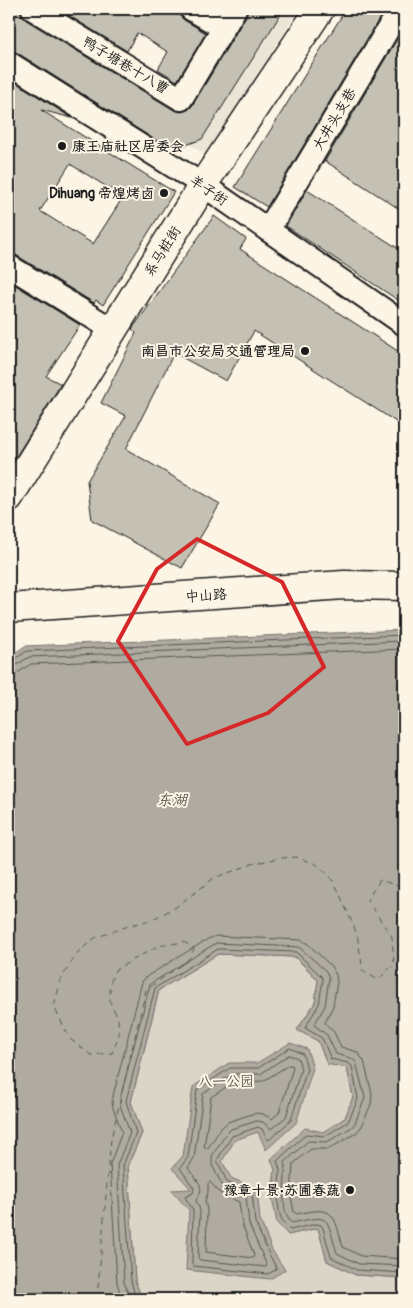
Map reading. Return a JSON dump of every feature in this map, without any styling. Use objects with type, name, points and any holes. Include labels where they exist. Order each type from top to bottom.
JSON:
[{"type":"main road","name":"系马桩街","points":[[9,497],[204,186],[320,9]]},
{"type":"main road","name":"中山路","points":[[9,608],[344,585],[404,586]]},
{"type":"street","name":"鸭子塘巷十八曹","points":[[33,9],[181,99],[230,16]]},
{"type":"street","points":[[191,9],[217,24],[230,16]]},
{"type":"street","name":"大井头支巷","points":[[268,230],[400,9]]},
{"type":"street","name":"羊子街","points":[[9,63],[204,186],[404,324]]},
{"type":"street","points":[[9,266],[113,330]]},
{"type":"highlighted area","points":[[197,539],[282,582],[324,667],[268,713],[187,744],[118,641],[157,569]]},
{"type":"shaded area","points":[[237,9],[299,9],[207,155],[17,42],[35,13],[181,102]]},
{"type":"green space","name":"八一公园","points":[[218,954],[295,957],[318,980],[315,1003],[297,1030],[318,1041],[327,1064],[347,1068],[353,1097],[345,1118],[323,1132],[275,1170],[272,1197],[288,1235],[318,1228],[327,1261],[356,1275],[404,1278],[404,1299],[142,1299],[135,1281],[128,1165],[142,1133],[131,1102],[159,990]]},
{"type":"water","name":"东湖","points":[[404,630],[404,1278],[356,1275],[327,1261],[318,1228],[288,1235],[277,1223],[272,1197],[275,1170],[271,1159],[305,1128],[323,1132],[345,1118],[353,1097],[347,1068],[327,1064],[318,1041],[297,1030],[315,1003],[318,980],[296,957],[218,954],[159,990],[131,1102],[142,1133],[128,1165],[135,1281],[142,1299],[9,1299],[9,657],[25,646]]},
{"type":"water","points":[[290,1043],[307,1049],[313,1068],[296,1123],[266,1150],[258,1132],[235,1140],[222,1161],[231,1178],[257,1189],[260,1220],[272,1250],[285,1270],[270,1279],[186,1270],[189,1210],[171,1190],[191,1189],[172,1168],[183,1156],[193,1087],[229,1063],[257,1063]]},
{"type":"building","points":[[9,9],[20,9],[22,16],[26,20],[174,110],[181,112],[188,110],[192,106],[246,16],[248,9],[284,9],[202,139],[178,148],[160,143],[16,52],[9,50]]},
{"type":"building","points":[[58,9],[178,9],[179,15],[184,20],[206,33],[177,81],[158,69],[168,52],[137,33],[127,51]]},
{"type":"building","points":[[346,9],[385,9],[267,207],[235,187]]},
{"type":"building","points":[[404,27],[404,212],[325,161]]},
{"type":"building","points":[[9,78],[72,118],[41,110],[174,192],[103,305],[96,300],[94,303],[16,255],[9,253]],"holes":[[[70,164],[123,197],[93,244],[40,211]]]},
{"type":"building","points":[[307,190],[404,252],[404,304],[286,226]]},
{"type":"building","points":[[214,216],[246,239],[240,249],[404,355],[404,427],[254,331],[226,381],[174,353],[126,449],[220,504],[182,568],[92,520],[87,481],[126,416],[101,403],[136,333],[132,329]]},
{"type":"building","points":[[9,281],[80,325],[46,376],[61,384],[9,468]]},
{"type":"ferry route","points":[[404,763],[402,805],[404,809]]},
{"type":"ferry route","points":[[97,1299],[111,1139],[146,990],[189,959],[194,949],[184,942],[158,946],[115,970],[110,984],[110,1002],[118,1018],[119,1035],[112,1053],[91,1055],[70,1039],[54,1007],[61,979],[78,952],[95,938],[151,920],[176,907],[214,878],[252,864],[280,858],[296,857],[316,864],[329,875],[338,890],[357,934],[363,971],[378,980],[394,964],[392,937],[367,900],[380,880],[404,888]]},
{"type":"place","name":"康王庙社区居委会","points":[[62,146]]},
{"type":"place","name":"Dihuang 帝煌烤卤","points":[[164,193]]},
{"type":"place","name":"南昌市公安局交通管理局","points":[[305,351]]},
{"type":"place","name":"豫章十景·苏圃春蔬","points":[[350,1190]]}]
